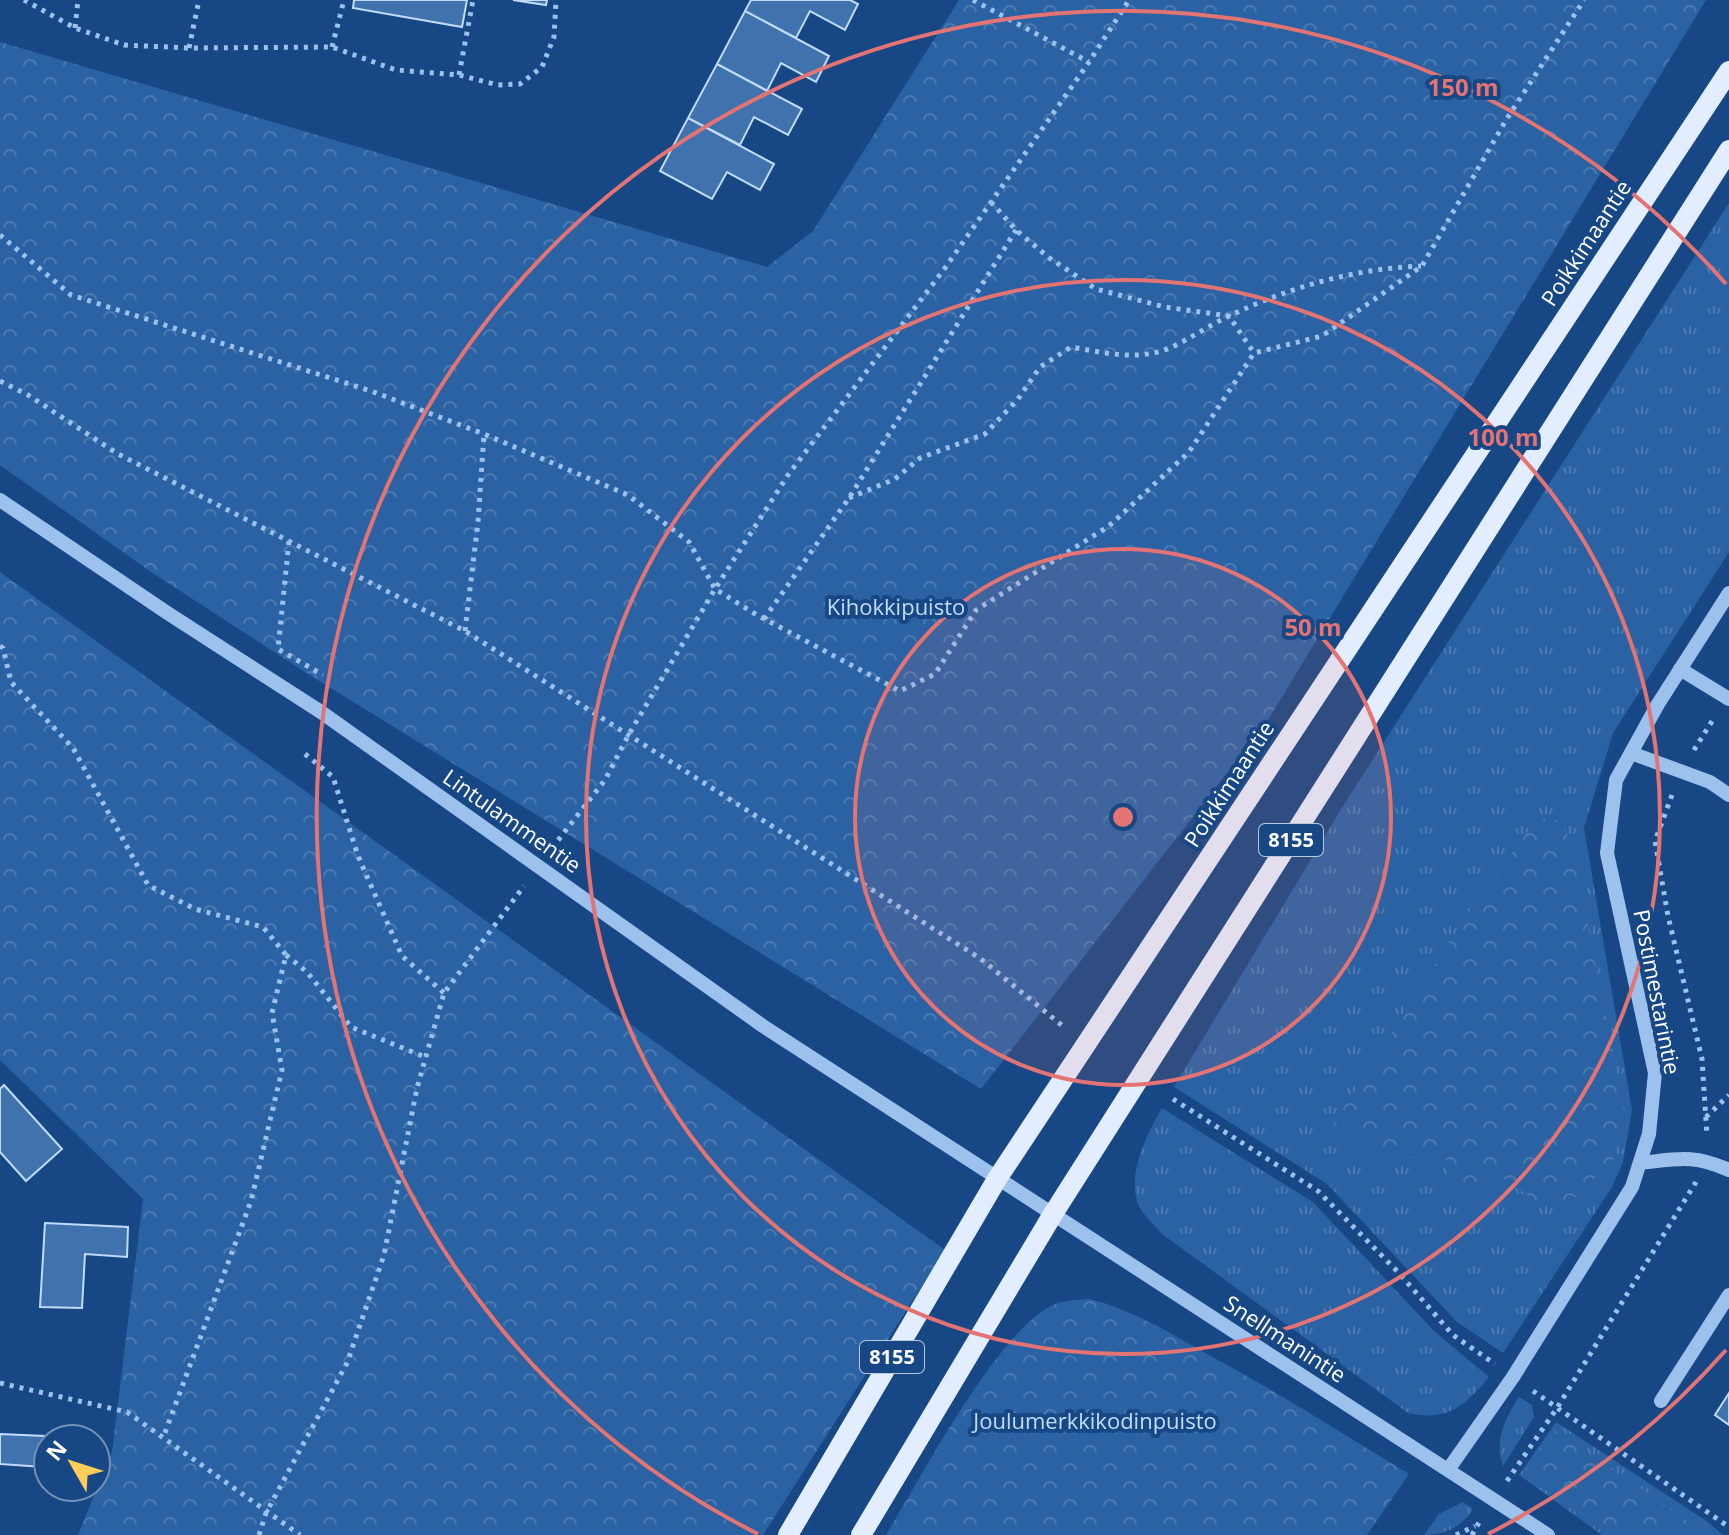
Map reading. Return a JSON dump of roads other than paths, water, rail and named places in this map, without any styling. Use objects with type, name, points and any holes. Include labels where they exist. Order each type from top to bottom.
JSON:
[{"type":"main road","name":"Poikkimaantie","points":[[788,1535],[997,1179],[1729,71]]},
{"type":"main road","name":"8155","points":[[861,1535],[1053,1214],[1729,150]]},
{"type":"street","name":"Lintulammentie","points":[[0,500],[321,712],[763,1026],[997,1179]]},
{"type":"street","name":"Postimestarintie","points":[[1448,1470],[1513,1377],[1632,1187],[1640,1163],[1649,1134],[1655,1073],[1607,853],[1616,780],[1680,669],[1729,593]]},
{"type":"street","points":[[1680,669],[1729,699]]},
{"type":"street","points":[[1631,753],[1710,782],[1729,795]]},
{"type":"street","points":[[1640,1163],[1690,1157],[1729,1170]]},
{"type":"street","name":"Snellmanintie","points":[[997,1179],[1548,1535]]},
{"type":"street","points":[[1661,1401],[1729,1295]]},
{"type":"park label","name":"Kihokkipuisto","points":[[896,607]]},
{"type":"park label","name":"Joulumerkkikodinpuisto","points":[[1095,1421]]}]
